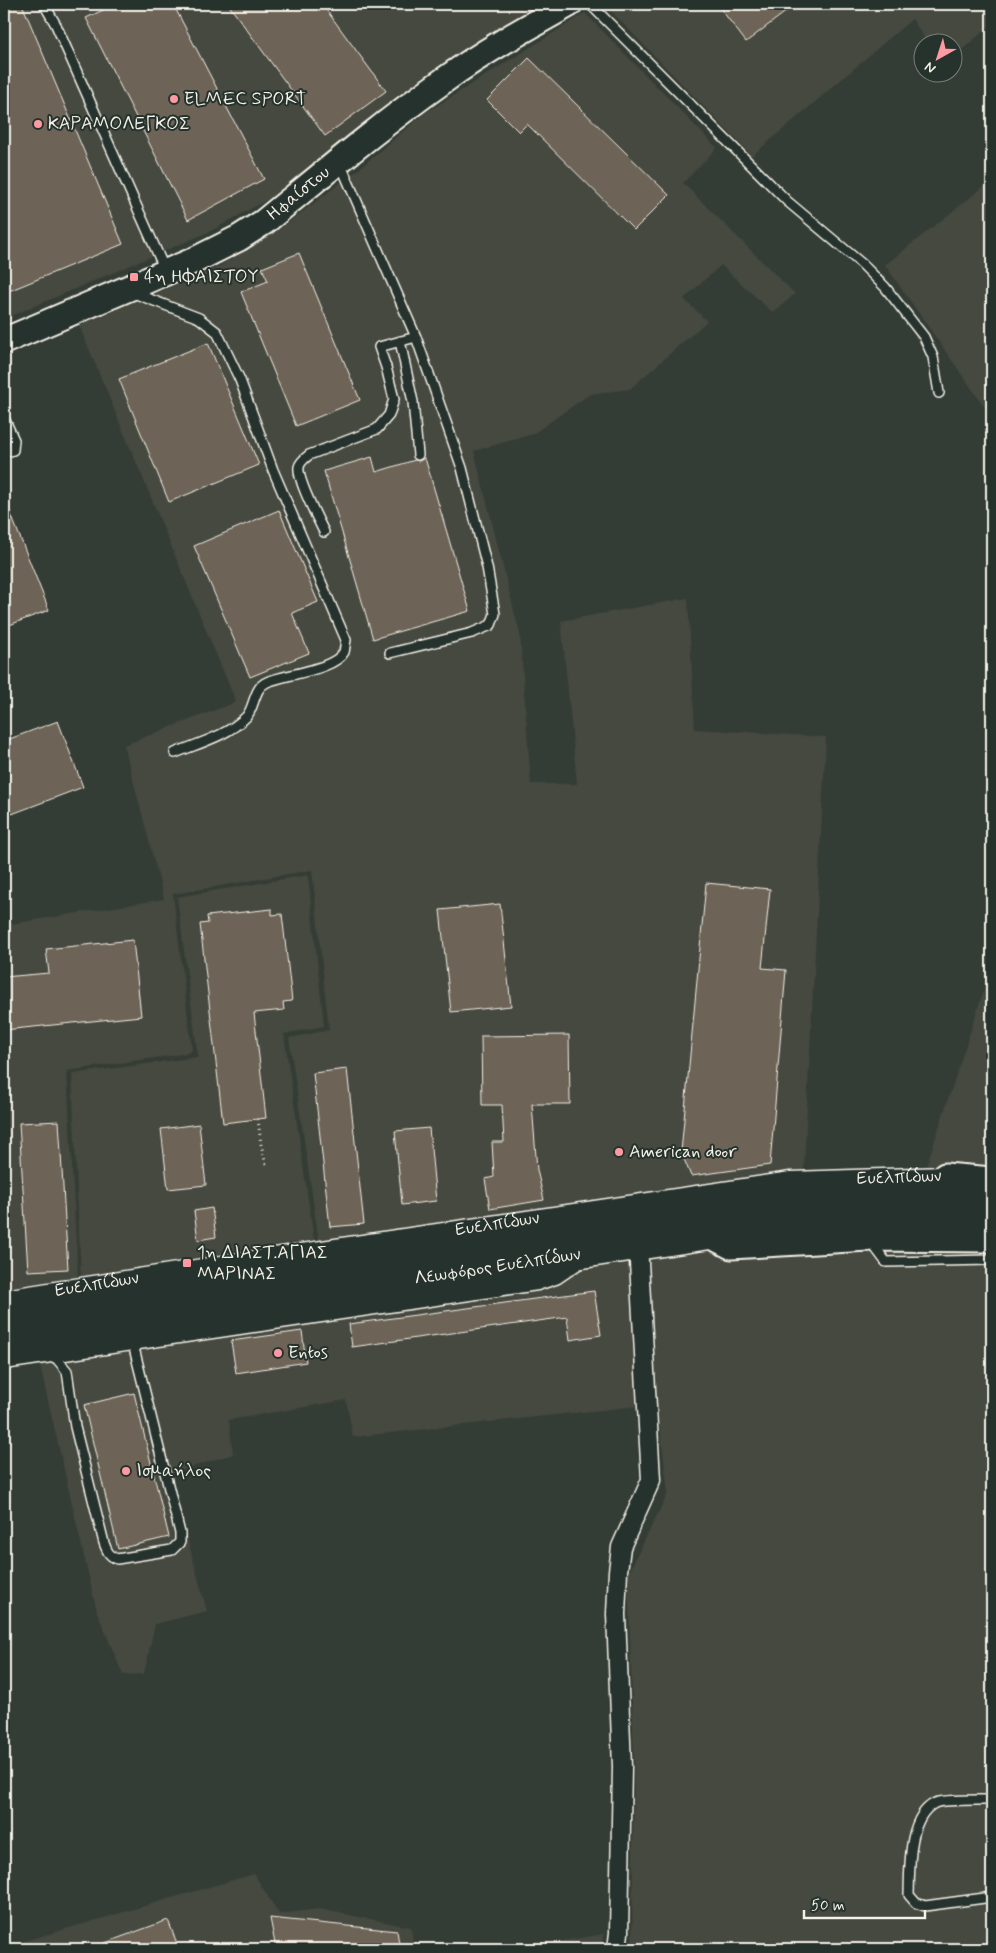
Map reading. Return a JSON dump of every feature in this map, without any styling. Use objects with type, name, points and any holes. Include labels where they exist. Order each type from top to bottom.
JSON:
[{"type":"main road","name":"Λεωφόρος Ευελπίδων","points":[[4,1340],[50,1343],[579,1232],[646,1211],[791,1190],[946,1185],[992,1193]]},
{"type":"main road","name":"Λεωφόρος Ευελπίδων","points":[[4,1314],[249,1269],[579,1232],[638,1244],[793,1225],[923,1229],[992,1218]]},
{"type":"street","name":"Ηφαίστου","points":[[4,341],[126,291],[247,233],[264,222],[339,161],[443,81],[506,40],[569,4]]},
{"type":"street","name":"Ευελπίδων","points":[[946,1185],[992,1180]]},
{"type":"street","points":[[710,1235],[731,1246],[868,1238],[923,1229],[992,1240]]},
{"type":"street","points":[[4,1360],[50,1343],[132,1340],[537,1281],[555,1275],[579,1232]]},
{"type":"street","points":[[617,1949],[622,1767],[616,1614],[618,1571],[621,1547],[651,1480],[638,1244]]},
{"type":"street","name":"Ευελπίδων","points":[[4,1299],[249,1269]]},
{"type":"lane","points":[[44,4],[56,25],[166,273]]},
{"type":"lane","points":[[590,4],[787,201],[862,264],[885,287],[924,337],[933,357],[938,393]]},
{"type":"lane","points":[[339,161],[416,337],[462,468],[486,567],[495,614],[491,625],[472,632],[390,653]]},
{"type":"lane","points":[[126,291],[199,318],[217,332],[240,380],[274,470],[346,640],[344,651],[327,664],[264,683],[255,696],[248,716],[229,731],[175,753]]},
{"type":"lane","points":[[324,532],[301,481],[299,467],[309,455],[377,429],[389,416],[394,399],[379,347],[416,337]]},
{"type":"lane","points":[[400,341],[413,402],[418,455]]},
{"type":"lane","points":[[4,418],[14,440],[13,450],[4,453]]},
{"type":"lane","points":[[868,1238],[886,1262],[992,1260]]},
{"type":"lane","points":[[50,1343],[67,1371],[75,1427],[104,1542],[107,1551],[112,1557],[117,1559],[172,1550],[180,1542],[132,1340]]},
{"type":"lane","points":[[992,1800],[936,1802],[923,1813],[910,1844],[909,1895],[916,1903],[925,1906],[992,1897]]},
{"type":"path","points":[[258,1119],[266,1165]]},
{"type":"shaded area","points":[[4,4],[51,4],[54,11],[69,4],[552,4],[274,196],[209,232],[4,319]]},
{"type":"shaded area","points":[[604,4],[992,4],[992,24],[964,48],[964,32],[920,32],[912,19],[752,156]]},
{"type":"shaded area","points":[[585,13],[717,148],[683,183],[795,294],[773,313],[721,265],[684,299],[707,321],[630,389],[590,394],[533,434],[474,451],[520,634],[531,784],[577,784],[561,621],[688,598],[695,729],[826,737],[803,1187],[319,1242],[289,1038],[329,1030],[312,870],[173,894],[192,1050],[188,1053],[67,1071],[78,1280],[4,1293],[4,925],[164,899],[124,745],[236,702],[79,325],[218,267],[273,234],[360,168],[425,113]]},
{"type":"shaded area","points":[[992,180],[992,404],[986,409],[885,265]]},
{"type":"shaded area","points":[[308,875],[324,1026],[284,1034],[314,1240],[81,1277],[72,1074],[198,1057],[177,897]]},
{"type":"shaded area","points":[[992,965],[992,1166],[926,1167]]},
{"type":"shaded area","points":[[876,1244],[992,1244],[992,1949],[632,1949],[634,1764],[628,1574],[668,1493],[657,1404],[353,1437],[346,1400],[229,1420],[233,1454],[170,1474],[207,1611],[155,1624],[144,1674],[123,1675],[97,1612],[39,1362],[702,1248],[727,1258]]},
{"type":"shaded area","points":[[254,1874],[279,1914],[319,1909],[411,1927],[414,1949],[4,1949],[4,1947]]},
{"type":"shaded area","points":[[604,1934],[602,1949],[514,1949]]},
{"type":"building","name":"ΚΑΡΑΜΟΛΕΓΚΟΣ","points":[[4,4],[22,4],[123,244],[4,293]]},
{"type":"building","name":"ELMEC SPORT","points":[[116,4],[173,4],[264,179],[188,220],[86,18]]},
{"type":"building","points":[[228,4],[322,4],[386,91],[325,136]]},
{"type":"building","points":[[717,4],[796,4],[746,42]]},
{"type":"building","points":[[529,58],[669,195],[634,230],[527,124],[519,132],[487,100]]},
{"type":"building","points":[[299,253],[360,400],[296,426],[241,292],[268,281],[262,268]]},
{"type":"building","points":[[208,343],[259,465],[169,502],[119,379]]},
{"type":"building","points":[[372,457],[376,472],[425,458],[470,611],[373,639],[324,471]]},
{"type":"building","points":[[4,497],[49,610],[4,627]]},
{"type":"building","points":[[279,510],[318,602],[292,613],[309,653],[250,677],[194,546]]},
{"type":"building","points":[[58,721],[83,787],[4,817],[4,741]]},
{"type":"building","points":[[706,883],[770,889],[762,968],[786,970],[770,1165],[691,1176],[681,1152]]},
{"type":"building","points":[[500,904],[511,1006],[451,1012],[440,910]]},
{"type":"building","points":[[272,909],[272,915],[282,914],[292,1001],[283,1002],[284,1010],[254,1013],[266,1118],[223,1123],[200,924],[208,923],[207,916]]},
{"type":"building","points":[[133,940],[141,1016],[4,1030],[4,977],[49,973],[46,949]]},
{"type":"building","points":[[569,1035],[570,1104],[532,1104],[537,1170],[544,1200],[490,1209],[485,1179],[494,1177],[492,1142],[504,1142],[502,1105],[482,1105],[481,1036]]},
{"type":"building","points":[[347,1069],[364,1224],[330,1227],[313,1073]]},
{"type":"building","points":[[59,1121],[68,1269],[28,1271],[19,1123]]},
{"type":"building","points":[[199,1124],[206,1185],[168,1189],[161,1129]]},
{"type":"building","points":[[429,1128],[436,1201],[402,1205],[395,1131]]},
{"type":"building","points":[[212,1208],[216,1237],[198,1240],[194,1211]]},
{"type":"building","points":[[594,1291],[601,1335],[570,1340],[567,1317],[352,1347],[349,1324]]},
{"type":"building","points":[[302,1331],[306,1362],[236,1373],[231,1341]]},
{"type":"building","name":"Ισμαήλος","points":[[134,1393],[169,1537],[118,1549],[84,1405]]},
{"type":"building","points":[[270,1918],[397,1931],[400,1949],[276,1949]]},
{"type":"building","points":[[168,1920],[179,1949],[91,1948]]},
{"type":"place","name":"ELMEC SPORT","points":[[174,99]]},
{"type":"place","name":"ΚΑΡΑΜΟΛΕΓΚΟΣ","points":[[38,124]]},
{"type":"place","name":"4η ΗΦΑΙΣΤΟΥ","points":[[134,277]]},
{"type":"place","name":"American door","points":[[619,1152]]},
{"type":"place","name":"1η ΔΙΑΣΤ.ΑΓΙΑΣ ΜΑΡΙΝΑΣ","points":[[187,1263]]},
{"type":"place","name":"Entos","points":[[278,1353]]},
{"type":"place","name":"Ισμαήλος","points":[[126,1471]]}]
